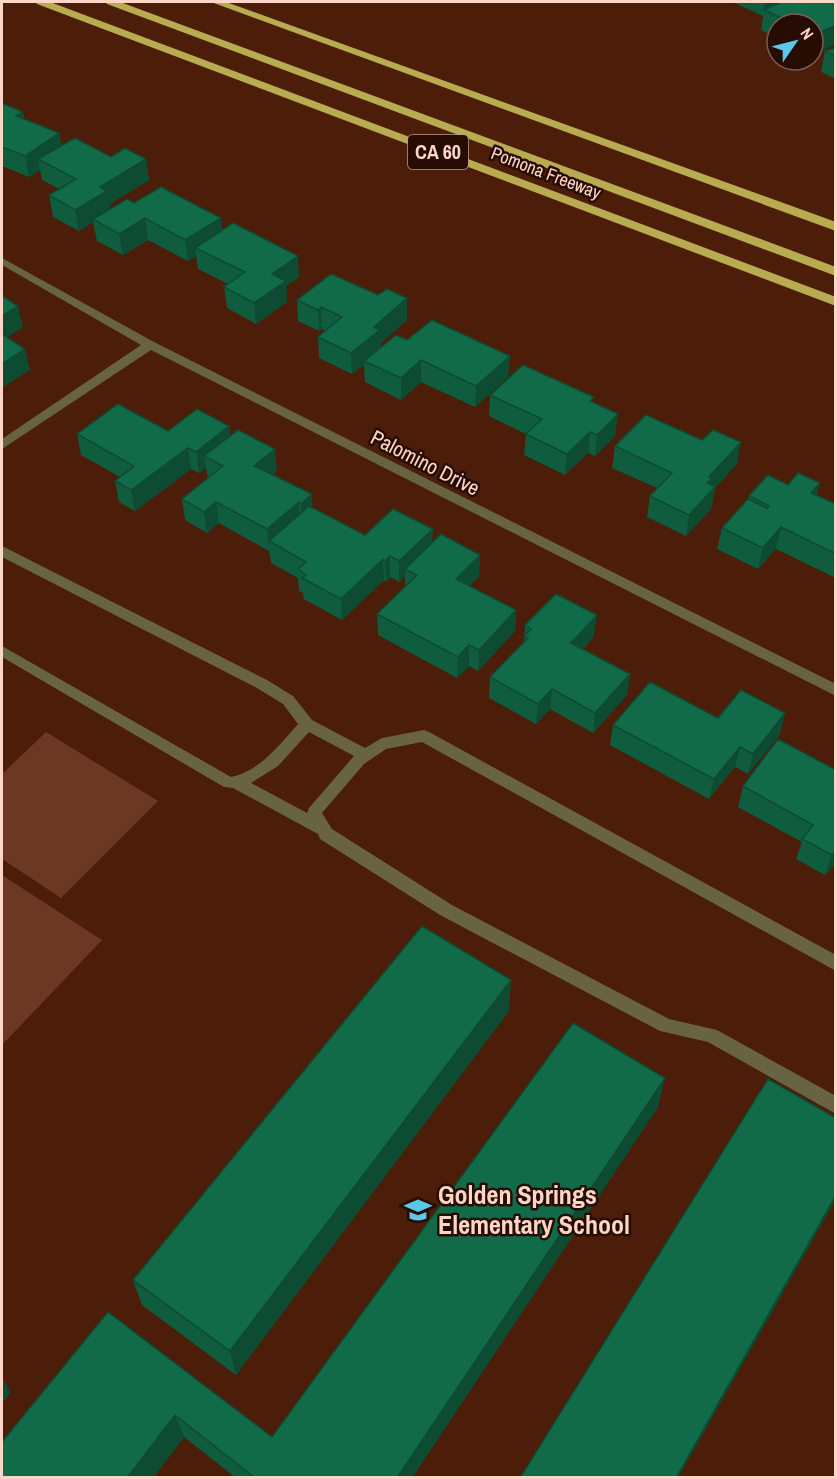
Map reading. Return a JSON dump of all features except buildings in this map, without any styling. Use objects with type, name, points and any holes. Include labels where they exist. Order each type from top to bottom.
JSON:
[{"type":"highway","name":"Pomona Freeway","points":[[41,2],[836,302]]},
{"type":"highway","points":[[111,2],[836,272]]},
{"type":"highway","points":[[144,2],[836,259]]},
{"type":"highway","points":[[218,2],[836,227]]},
{"type":"street","name":"Palomino Drive","points":[[2,261],[150,345],[836,691]]},
{"type":"street","points":[[2,445],[150,345]]},
{"type":"street","points":[[2,551],[262,684],[288,700],[307,724],[366,755]]},
{"type":"street","points":[[2,651],[229,783],[247,780],[269,765],[307,724]]},
{"type":"street","points":[[836,964],[424,736],[382,744],[366,755],[314,812],[326,834],[446,910],[666,1026],[711,1035],[836,1106]]},
{"type":"street","points":[[235,782],[323,829]]},
{"type":"shaded area","points":[[46,732],[158,801],[61,898],[2,859],[2,774]]},
{"type":"shaded area","points":[[2,875],[102,940],[2,1045]]},
{"type":"place","name":"Golden Springs Elementary School","points":[[418,1210]]}]
